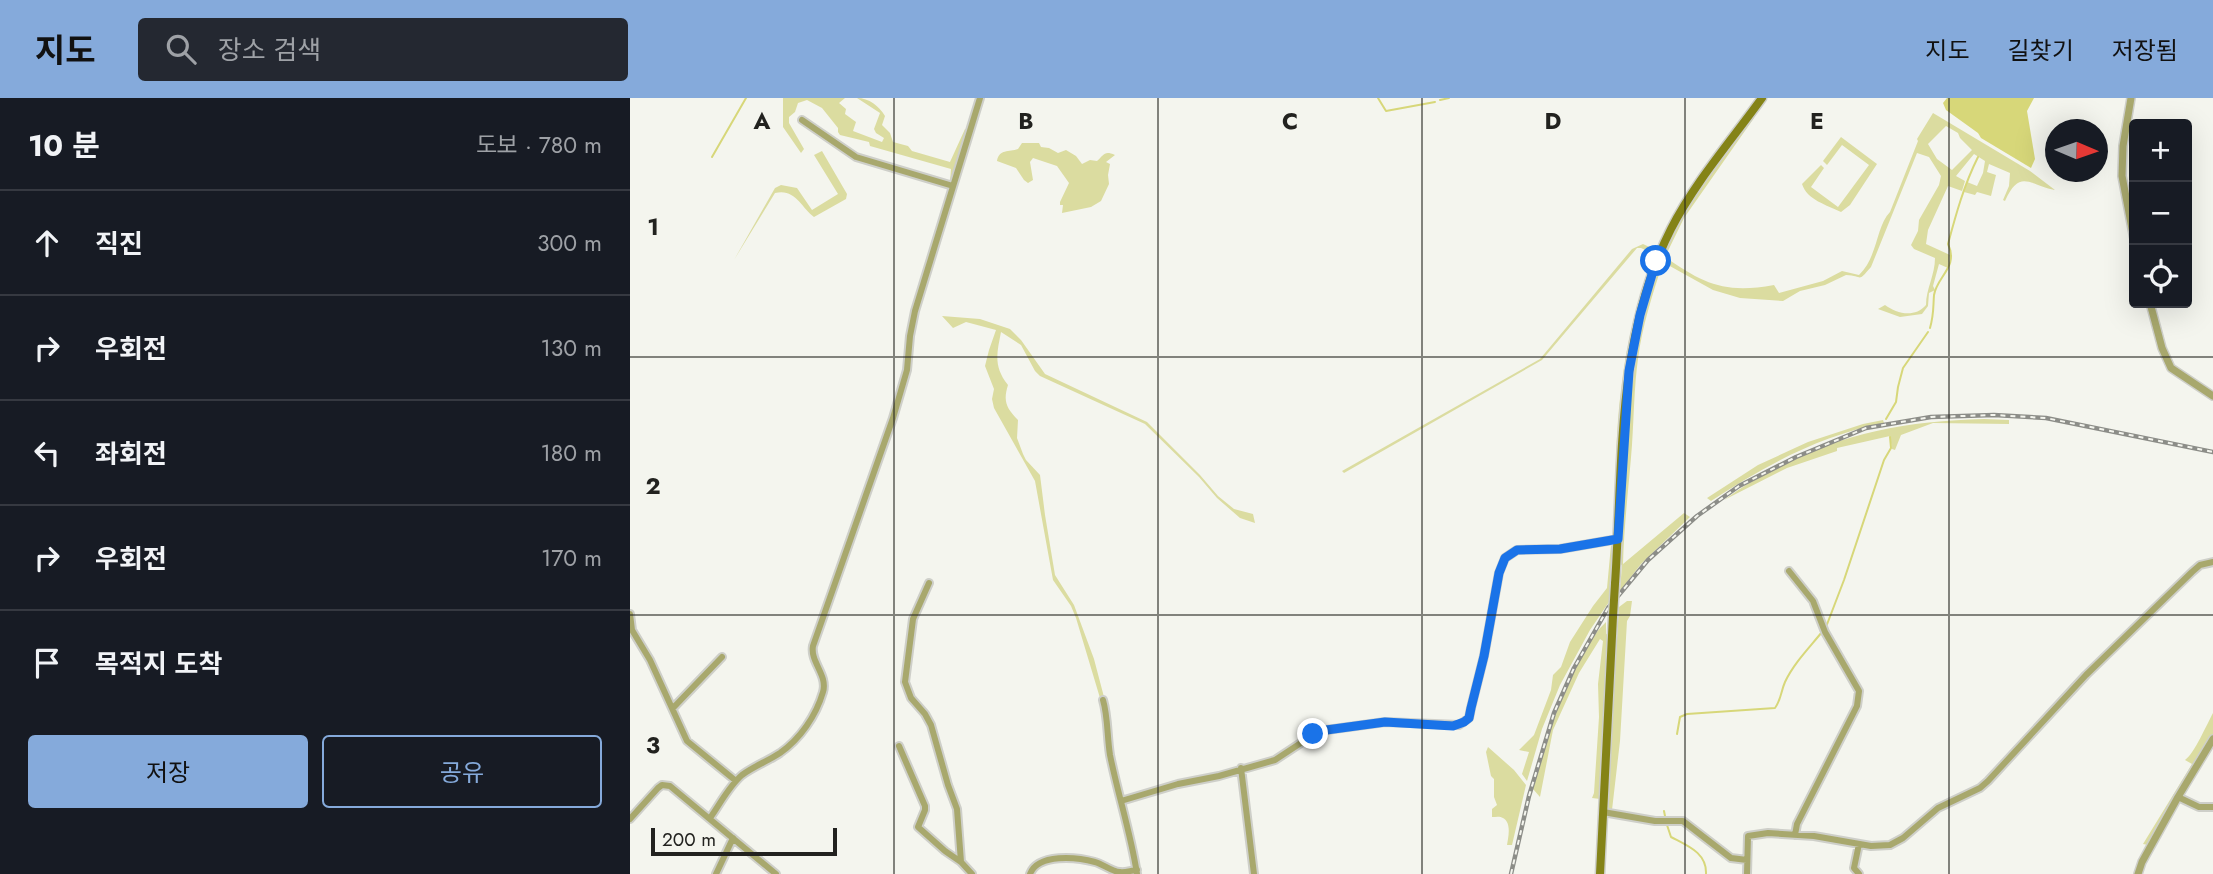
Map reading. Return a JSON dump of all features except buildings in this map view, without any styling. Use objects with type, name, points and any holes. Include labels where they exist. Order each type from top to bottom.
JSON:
[{"type":"main road","points":[[1600,874],[1628,379],[1640,315],[1656,261],[1680,213],[1762,98]]},
{"type":"street","points":[[709,818],[736,781],[789,746],[808,724],[824,691],[823,678],[812,651],[813,646],[893,418],[906,370],[915,311],[980,98]]},
{"type":"street","points":[[2129,213],[2122,176],[2123,146],[2131,98]]},
{"type":"street","points":[[802,120],[856,156],[953,186]]},
{"type":"street","points":[[2151,308],[2162,348],[2172,368],[2213,396]]},
{"type":"street","points":[[1121,801],[1282,757],[1319,731],[1385,722],[1453,726],[1464,722],[1469,718],[1484,656],[1499,573],[1505,558],[1517,550],[1560,549],[1618,539]]},
{"type":"street","points":[[1747,874],[1748,836],[1768,833],[1795,835],[1881,846],[1897,842],[1938,808],[1980,788],[2086,675],[2192,572],[2200,565],[2213,562]]},
{"type":"street","points":[[1789,571],[1813,601],[1822,627],[1860,695],[1857,706],[1797,824],[1795,835]]},
{"type":"street","points":[[929,583],[913,620],[905,682],[911,698],[925,713],[931,725],[957,810],[961,862]]},
{"type":"street","points":[[630,614],[634,636],[650,660],[687,741],[736,781]]},
{"type":"street","points":[[673,708],[722,657]]},
{"type":"street","points":[[1030,874],[1037,864],[1059,859],[1097,862],[1119,873],[1137,872],[1110,756],[1103,700]]},
{"type":"street","points":[[2138,874],[2178,797],[2213,739]]},
{"type":"street","points":[[899,746],[925,806],[918,827],[972,874]]},
{"type":"street","points":[[1241,768],[1254,874]]},
{"type":"street","points":[[630,819],[662,785],[673,788],[776,874]]},
{"type":"street","points":[[2178,797],[2199,807],[2213,807]]},
{"type":"street","points":[[1603,812],[1655,821],[1683,821],[1731,858],[1747,860]]},
{"type":"street","points":[[716,874],[733,838]]},
{"type":"street","points":[[1859,844],[1854,868],[1859,874]]},
{"type":"green space","points":[[783,98],[845,98],[839,103],[846,109],[845,114],[856,122],[853,131],[882,142],[884,138],[874,129],[880,113],[857,98],[866,99],[877,106],[885,116],[882,125],[890,133],[893,142],[908,146],[912,151],[950,162],[965,129],[968,130],[952,182],[951,169],[840,135],[838,128],[822,108],[807,100],[798,103],[795,112],[789,117],[789,123],[804,149],[801,153],[783,127]]},
{"type":"green space","points":[[1933,113],[2030,171],[2055,190],[2026,181],[2021,182],[2015,185],[2005,201],[2003,200],[2009,186],[2010,173],[1989,164],[1987,172],[1996,175],[1991,196],[1964,192],[1967,182],[1977,186],[1983,173],[1985,161],[1974,154],[1956,176],[1965,181],[1962,191],[1948,186],[1928,230],[1926,244],[1950,255],[1948,268],[1939,264],[1933,286],[1935,290],[1929,293],[1928,306],[1922,314],[1900,317],[1878,309],[1885,305],[1895,311],[1911,313],[1926,305],[1935,258],[1911,245],[1918,231],[1919,220],[1939,185],[1941,176],[1929,157],[1917,153],[1871,267],[1862,277],[1846,275],[1825,285],[1800,291],[1783,301],[1740,298],[1713,290],[1659,260],[1694,195],[1750,119],[1754,118],[1684,218],[1665,257],[1716,285],[1742,288],[1774,285],[1779,293],[1823,281],[1842,271],[1859,275],[1870,260],[1917,139]],"holes":[[[1946,126],[1958,133],[1972,150],[1952,170],[1937,159],[1928,144]]]},
{"type":"green space","points":[[1841,137],[1877,164],[1850,205],[1841,212],[1813,198],[1802,184],[1821,165],[1824,168],[1811,187],[1838,207],[1869,165],[1842,145],[1827,165],[1823,161]]},
{"type":"green space","points":[[1022,143],[1039,143],[1041,147],[1058,153],[1066,150],[1082,164],[1090,160],[1097,161],[1106,153],[1115,155],[1106,162],[1110,164],[1109,184],[1101,201],[1091,207],[1062,213],[1063,205],[1060,205],[1060,202],[1069,183],[1057,166],[1033,158],[1030,162],[1033,180],[1028,183],[1016,168],[997,161],[1002,153],[1018,149]]},
{"type":"green space","points":[[822,151],[847,194],[846,199],[814,217],[793,196],[782,192],[775,193],[734,260],[775,188],[781,185],[797,188],[812,210],[838,194],[814,155]]},
{"type":"green space","points":[[1643,244],[1658,251],[1638,309],[1614,530],[1623,372],[1633,321],[1654,254],[1641,248],[1637,248],[1542,360],[1344,473],[1342,471],[1540,359],[1632,249]]},
{"type":"green space","points":[[1659,263],[1662,265],[1645,323],[1637,370],[1623,564],[1684,513],[1690,517],[1641,564],[1620,591],[1625,427],[1630,382],[1642,322]]},
{"type":"green space","points":[[942,316],[980,319],[1010,329],[1045,374],[1147,422],[1218,496],[1234,509],[1253,514],[1255,523],[1240,518],[1145,424],[1040,376],[1021,345],[1001,332],[998,365],[1008,385],[1007,404],[1018,420],[1017,438],[1023,454],[1040,475],[1055,575],[1074,605],[1094,659],[1104,697],[1100,698],[1071,606],[1053,580],[1035,481],[994,408],[994,389],[985,366],[996,330],[966,322],[953,328]]},
{"type":"green space","points":[[1984,419],[2009,420],[2009,424],[1933,423],[1901,435],[1895,450],[1892,449],[1890,436],[1837,448],[1837,451],[1787,468],[1724,500],[1785,463],[1848,438],[1914,424]]},
{"type":"green space","points":[[1883,420],[1884,423],[1838,435],[1794,453],[1711,501],[1707,498],[1758,465],[1808,442]]},
{"type":"green space","points":[[1611,545],[1614,549],[1609,602],[1590,630],[1560,685],[1542,729],[1527,781],[1522,774],[1529,752],[1519,750],[1534,735],[1551,690],[1553,675],[1561,667],[1570,642],[1607,588]]},
{"type":"green space","points":[[1632,601],[1627,621],[1620,741],[1612,810],[1606,810],[1619,607]]},
{"type":"green space","points":[[1606,622],[1606,634],[1609,635],[1600,799],[1592,798],[1603,641],[1600,639],[1579,673],[1553,730],[1540,797],[1533,789],[1560,700],[1581,655]]},
{"type":"green space","points":[[2213,713],[2213,735],[2148,845],[2143,844],[2192,764],[2185,760]]},
{"type":"green space","points":[[1488,747],[1514,770],[1526,785],[1512,845],[1507,845],[1509,831],[1506,820],[1492,817],[1492,809],[1497,805],[1494,779],[1486,752]]},
{"type":"shaded area","points":[[1947,98],[2034,98],[2027,111],[2035,159],[2031,168],[1981,138],[1946,110],[1943,103]]},
{"type":"waterway","points":[[712,157],[746,98]]},
{"type":"waterway","points":[[1378,98],[1386,111],[1435,102]]},
{"type":"waterway","points":[[1440,100],[1449,98]]},
{"type":"waterway","points":[[1930,328],[1936,288],[1951,259],[1948,244],[1954,222],[1978,157]]},
{"type":"waterway","points":[[1886,419],[1896,402],[1903,368],[1928,332]]},
{"type":"waterway","points":[[1826,627],[1884,460],[1891,448],[1890,437]]},
{"type":"waterway","points":[[1677,734],[1680,717],[1687,714],[1775,708],[1789,675],[1822,632]]},
{"type":"waterway","points":[[1664,811],[1665,816]]},
{"type":"waterway","points":[[1667,825],[1671,837],[1700,855],[1706,874]]},
{"type":"railway","points":[[1511,874],[1529,796],[1554,713],[1574,668],[1608,608],[1648,560],[1697,516],[1739,486],[1796,457],[1866,428],[1931,417],[1994,415],[2046,418],[2213,452]]},
{"type":"route","points":[[1313,734],[1385,722],[1453,726],[1464,722],[1469,718],[1484,656],[1499,573],[1505,558],[1517,550],[1560,549],[1618,539],[1629,371],[1640,315],[1656,261]]}]
